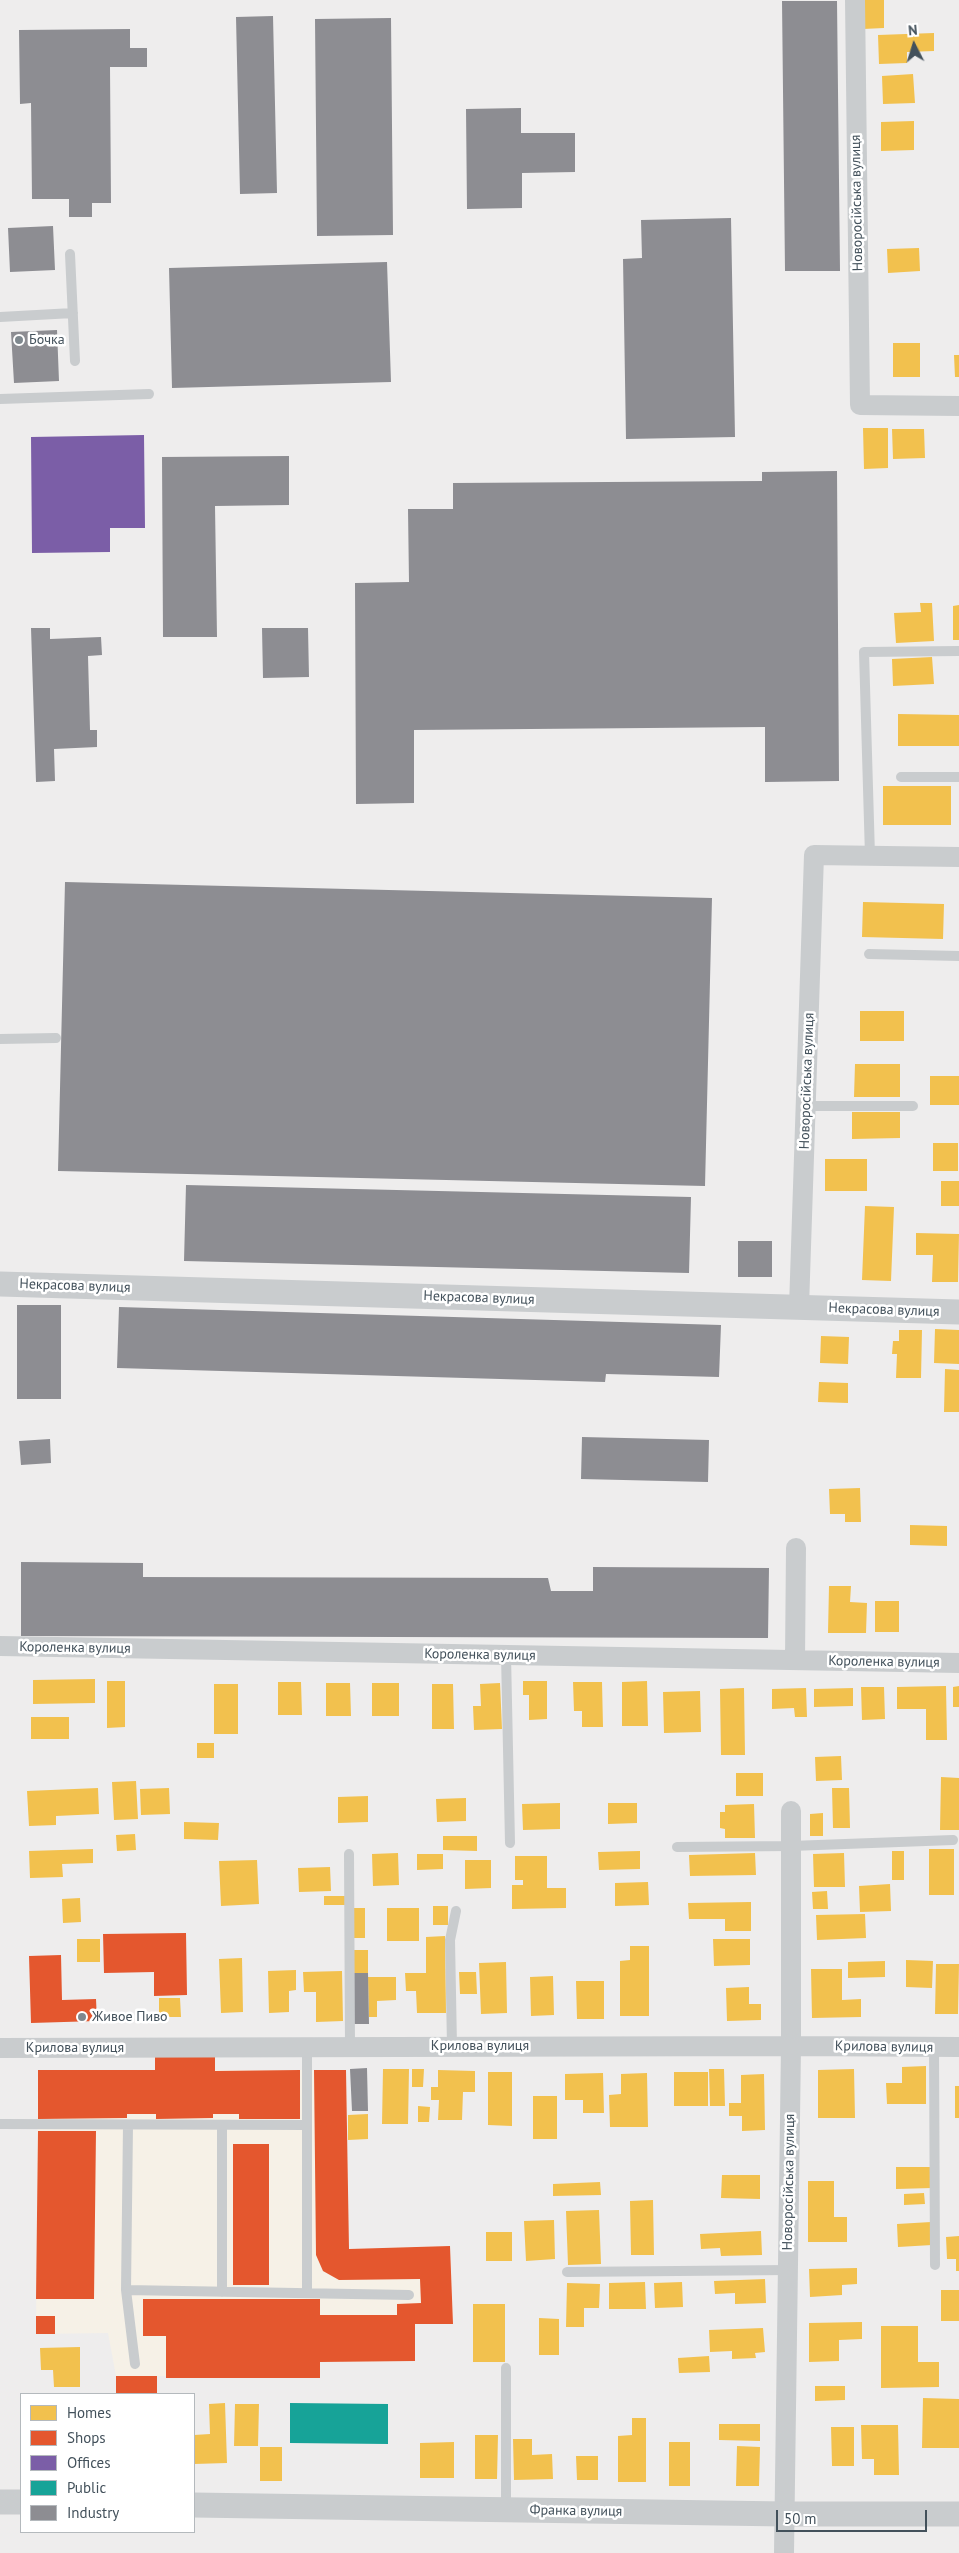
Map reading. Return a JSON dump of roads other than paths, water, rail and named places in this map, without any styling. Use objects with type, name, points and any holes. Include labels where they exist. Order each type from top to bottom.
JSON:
[{"type":"street","name":"Новоросійська вулиця","points":[[855,0],[860,405],[959,406]]},
{"type":"street","name":"Новоросійська вулиця","points":[[799,1307],[814,855],[870,856]]},
{"type":"street","points":[[870,856],[959,857]]},
{"type":"street","name":"Некрасова вулиця","points":[[0,1284],[959,1312]]},
{"type":"street","points":[[795,1660],[796,1548]]},
{"type":"street","name":"Короленка вулиця","points":[[0,1646],[959,1663]]},
{"type":"street","name":"Новоросійська вулиця","points":[[784,2553],[791,2046],[791,1812]]},
{"type":"street","name":"Крилова вулиця","points":[[0,2048],[791,2046],[959,2048]]},
{"type":"street","points":[[0,2502],[20,2502]]},
{"type":"street","name":"Франка вулиця","points":[[195,2505],[785,2514],[959,2514]]},
{"type":"lane","points":[[70,254],[75,361]]},
{"type":"lane","points":[[0,316],[73,314]]},
{"type":"lane","points":[[0,399],[149,394]]},
{"type":"lane","points":[[870,856],[864,652],[959,650]]},
{"type":"lane","points":[[901,777],[959,778]]},
{"type":"lane","points":[[869,954],[959,956]]},
{"type":"lane","points":[[0,1039],[56,1038]]},
{"type":"lane","points":[[806,1106],[913,1106]]},
{"type":"lane","points":[[506,1655],[510,1843]]},
{"type":"lane","points":[[676,1847],[791,1846],[952,1840]]},
{"type":"lane","points":[[349,1854],[350,2047]]},
{"type":"lane","points":[[452,2046],[450,1940],[456,1911]]},
{"type":"lane","points":[[307,2047],[307,2292]]},
{"type":"lane","points":[[934,2047],[935,2265]]},
{"type":"lane","points":[[0,2124],[307,2125]]},
{"type":"lane","points":[[128,2124],[126,2290],[135,2364]]},
{"type":"lane","points":[[222,2125],[222,2292]]},
{"type":"lane","points":[[567,2272],[788,2270]]},
{"type":"lane","points":[[126,2290],[409,2295]]},
{"type":"lane","points":[[506,2368],[506,2510]]},
{"type":"place","name":"Бочка","points":[[19,340]]},
{"type":"place","name":"Живое Пиво","points":[[82,2017]]}]
